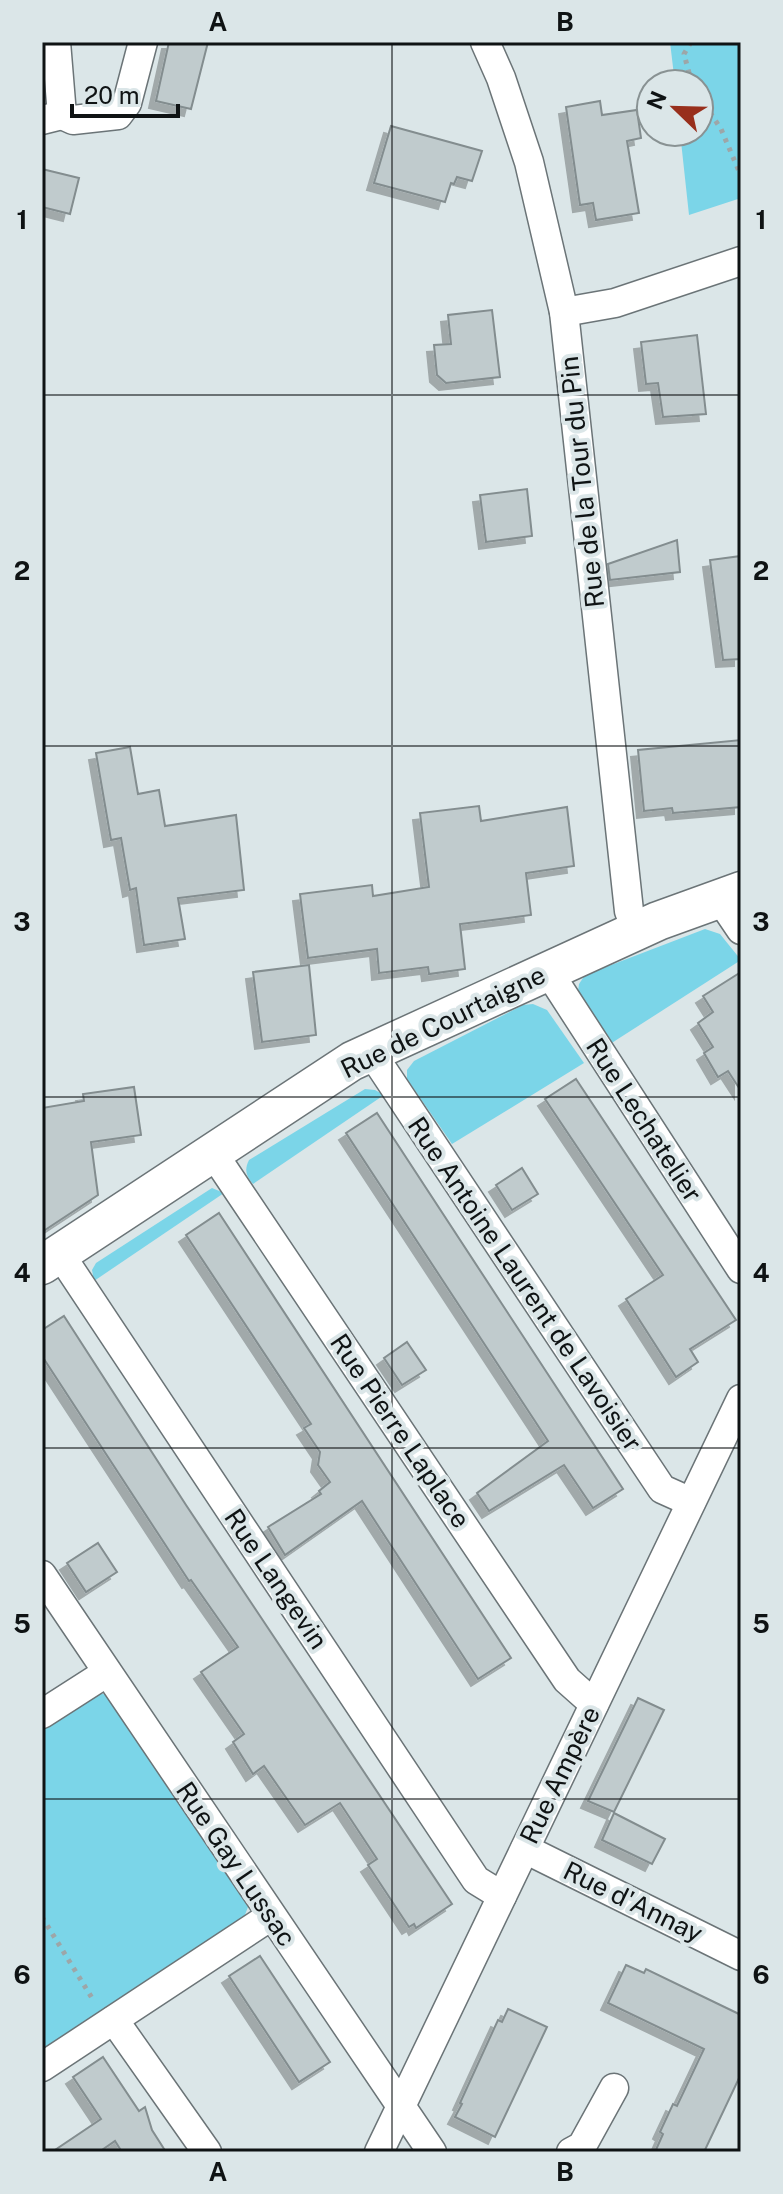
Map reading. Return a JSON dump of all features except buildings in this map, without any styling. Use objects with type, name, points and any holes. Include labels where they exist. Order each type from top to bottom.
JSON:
[{"type":"street","points":[[56,42],[52,118],[73,120],[118,115],[127,103],[143,42]]},
{"type":"street","name":"Rue de la Tour du Pin","points":[[485,42],[501,78],[529,162],[564,312],[629,911],[636,931]]},
{"type":"street","points":[[564,312],[615,303],[741,261]]},
{"type":"street","name":"Rue de Courtaigne","points":[[51,1259],[352,1061],[636,931],[734,907]]},
{"type":"street","name":"Rue Lechatelier","points":[[548,971],[741,1269]]},
{"type":"street","name":"Rue Antoine Laurent de Lavoisier","points":[[371,1052],[662,1489],[691,1502]]},
{"type":"street","name":"Rue Pierre Laplace","points":[[213,1153],[567,1680],[594,1704]]},
{"type":"street","name":"Rue Langevin","points":[[51,1259],[476,1880],[502,1896]]},
{"type":"street","name":"Rue Ampère","points":[[379,2152],[741,1399]]},
{"type":"street","name":"Rue Gay Lussac","points":[[42,1575],[432,2152]]},
{"type":"street","points":[[42,1714],[106,1673]]},
{"type":"street","name":"Rue d'Annay","points":[[525,1849],[741,1956]]},
{"type":"street","points":[[42,2067],[271,1916]]},
{"type":"street","points":[[114,2020],[207,2152]]},
{"type":"street","points":[[571,2152],[582,2146],[614,2088]]},
{"type":"path","points":[[688,68],[684,54],[691,42]]},
{"type":"path","points":[[715,120],[741,176]]},
{"type":"path","points":[[42,1917],[102,2014],[114,2020]]},
{"type":"shaded area","points":[[670,42],[741,42],[741,198],[689,215],[682,148],[715,148],[715,68],[673,68]]},
{"type":"shaded area","points":[[705,929],[720,934],[741,960],[607,1046],[577,999],[579,984],[585,975]]},
{"type":"shaded area","points":[[533,1004],[547,1010],[584,1063],[452,1144],[407,1079],[407,1070],[414,1061],[523,1005]]},
{"type":"shaded area","points":[[365,1089],[384,1095],[253,1184],[246,1173],[249,1160]]},
{"type":"shaded area","points":[[212,1188],[224,1193],[94,1281],[92,1270],[96,1263]]},
{"type":"shaded area","points":[[94,1692],[107,1695],[245,1893],[248,1907],[243,1920],[42,2055],[42,1723]]}]
